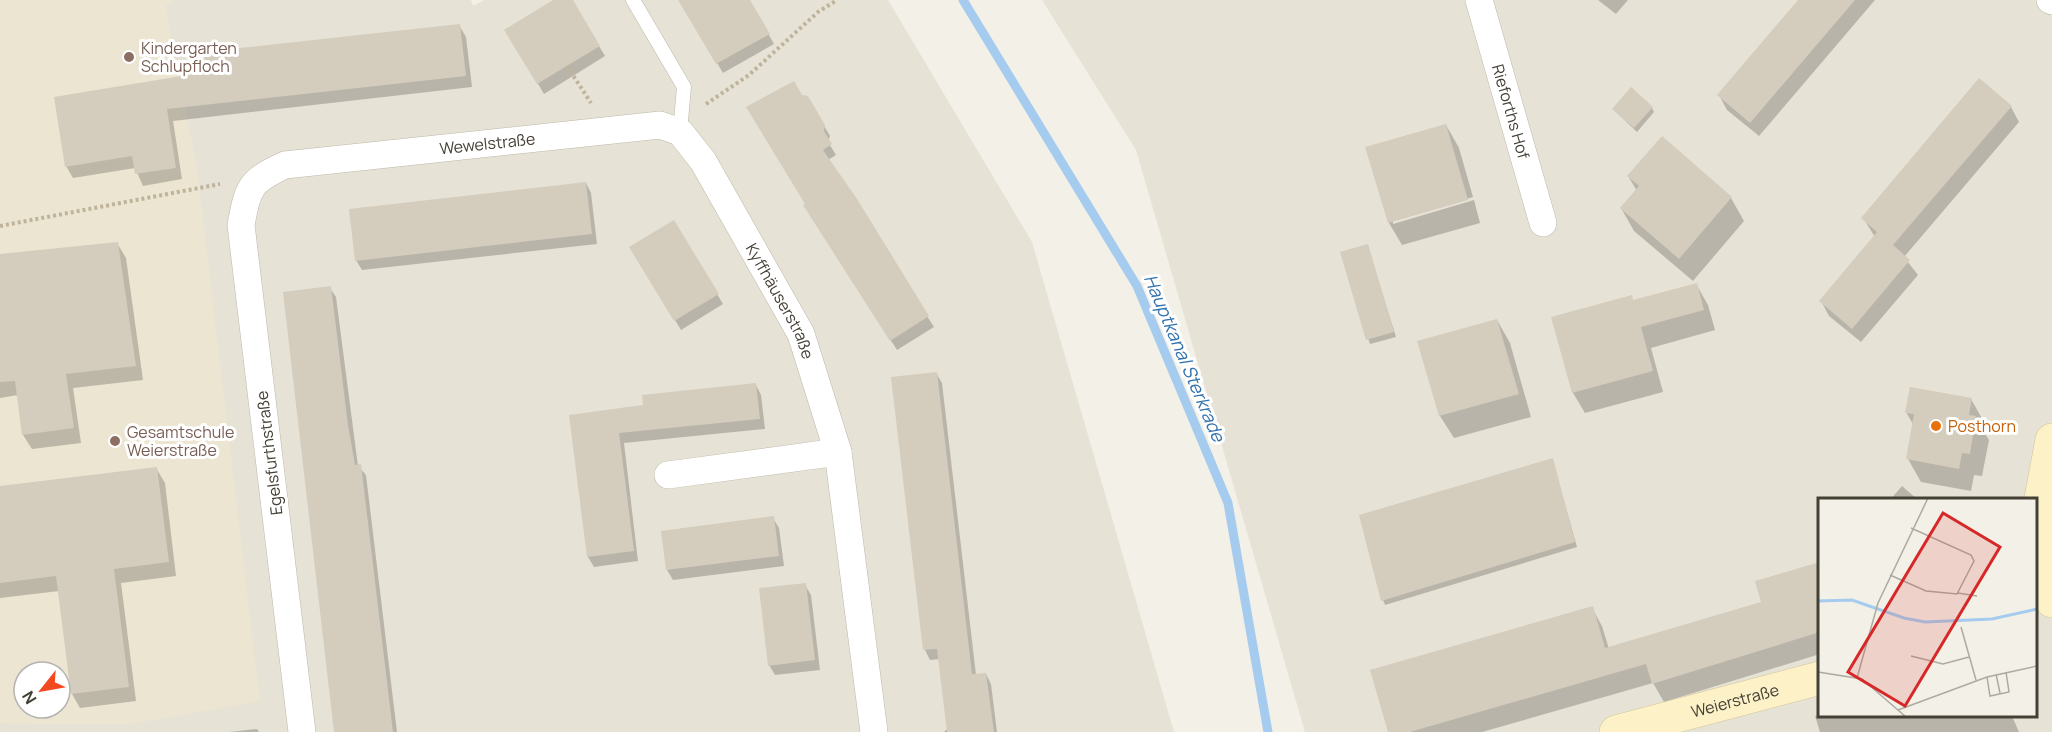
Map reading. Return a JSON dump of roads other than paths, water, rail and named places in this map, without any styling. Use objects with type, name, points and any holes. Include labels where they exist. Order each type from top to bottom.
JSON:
[{"type":"street","name":"Rieforths Hof","points":[[1479,0],[1543,223]]},
{"type":"street","name":"Wewelstraße","points":[[259,177],[285,165],[608,129],[660,125],[680,132]]},
{"type":"street","name":"Kyffhäuserstraße","points":[[680,132],[703,161],[801,334],[838,452],[874,732]]},
{"type":"street","name":"Egelsfurthstraße","points":[[259,177],[246,200],[241,225],[302,732]]},
{"type":"street","points":[[2052,440],[2040,504],[2042,557],[2052,601]]},
{"type":"street","points":[[668,475],[838,452]]},
{"type":"street","points":[[2037,616],[2052,611]]},
{"type":"street","name":"Weierstraße","points":[[1616,732],[1818,679]]},
{"type":"lane","points":[[633,0],[684,87],[680,132]]},
{"type":"waterway","name":"Hauptkanal Sterkrade","points":[[963,0],[1137,286],[1228,503],[1268,732]]},
{"type":"place","name":"Kindergarten Schlupfloch","points":[[129,57]]},
{"type":"place","name":"Posthorn","points":[[1936,426]]},
{"type":"place","name":"Gesamtschule Weierstraße","points":[[115,441]]}]
